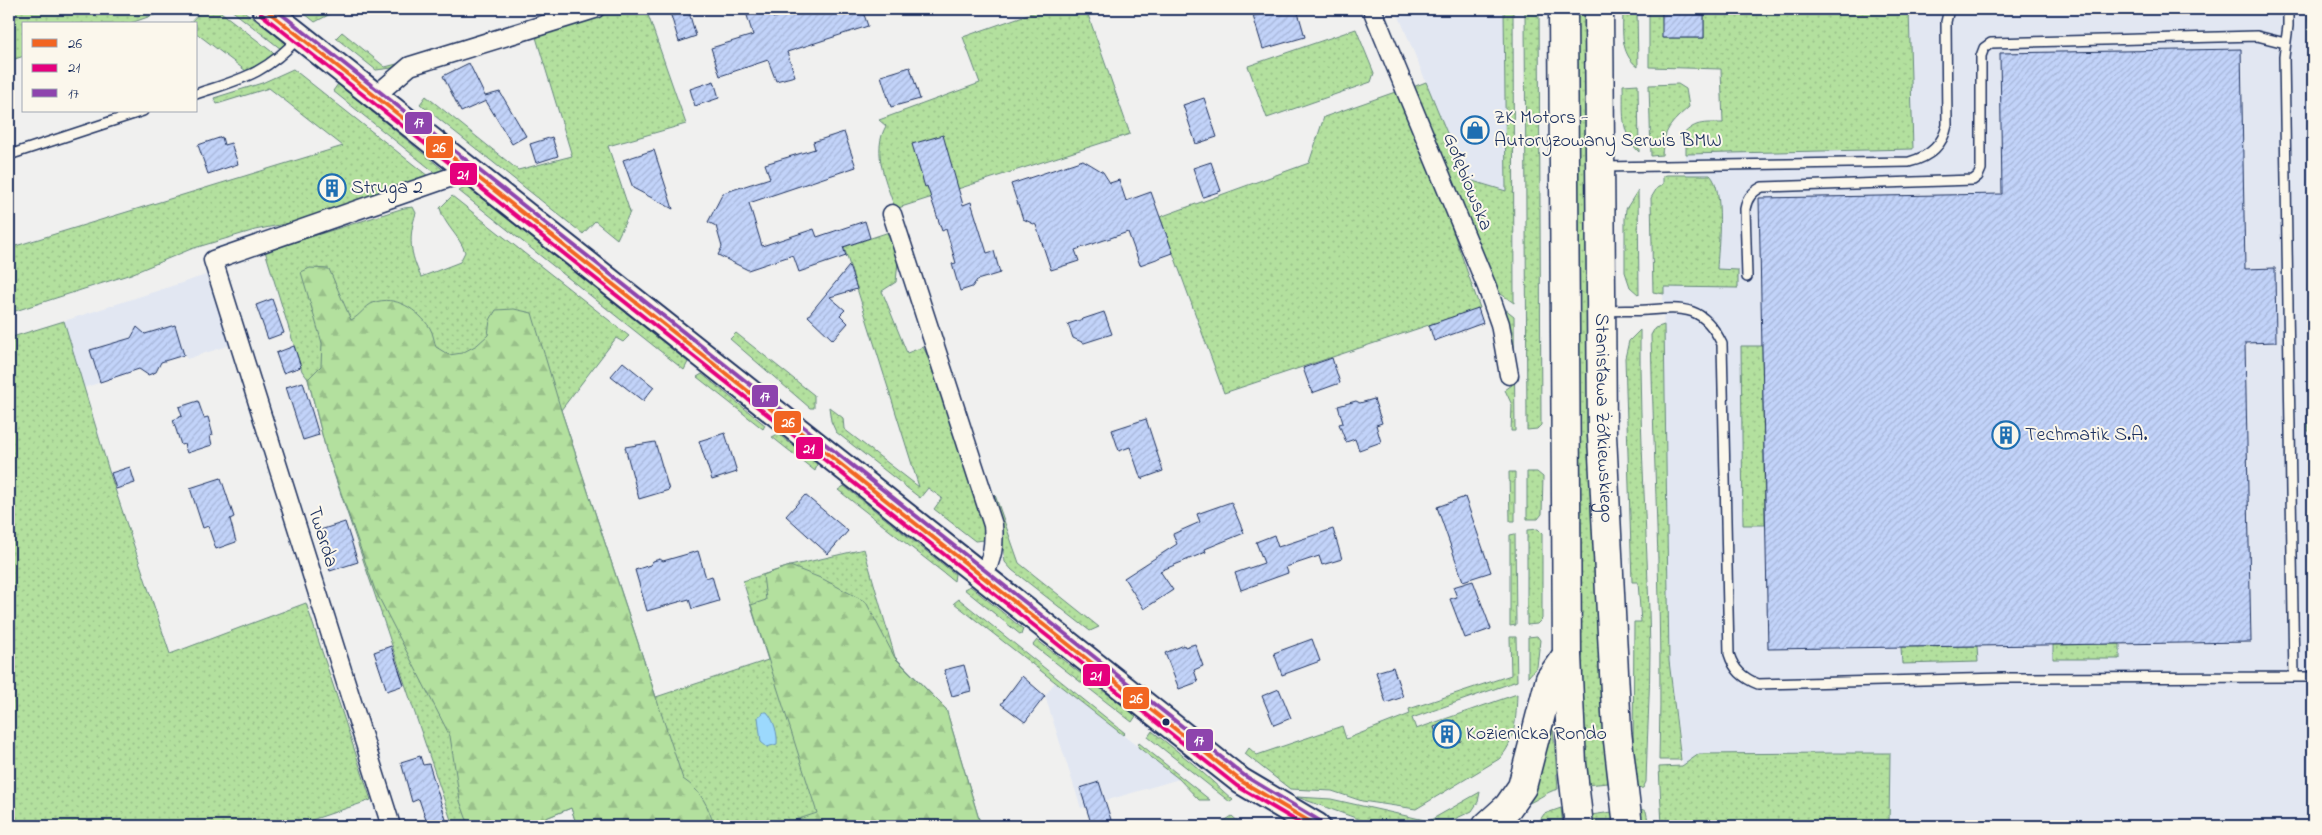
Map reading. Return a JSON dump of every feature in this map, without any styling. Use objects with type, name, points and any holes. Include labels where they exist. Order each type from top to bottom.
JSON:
[{"type":"main road","points":[[265,9],[1241,781],[1318,826]]},
{"type":"main road","name":"Stanisława Żółkiewskiego","points":[[1563,9],[1567,655],[1572,764],[1579,826]]},
{"type":"main road","name":"Stanisława Żółkiewskiego","points":[[1599,9],[1602,436],[1617,732],[1628,826]]},
{"type":"main road","points":[[1486,826],[1508,808],[1522,787],[1550,680],[1567,655]]},
{"type":"street","points":[[375,96],[410,66],[595,9]]},
{"type":"street","name":"Gołębiowska","points":[[1372,9],[1487,288],[1500,324],[1509,375]]},
{"type":"street","name":"Twarda","points":[[390,826],[213,260],[469,171]]},
{"type":"street","points":[[892,214],[993,525],[995,541],[993,554],[983,576]]},
{"type":"lane","points":[[1600,167],[1909,162],[1918,160],[1938,146],[1945,135],[1947,124],[1946,22],[1949,9]]},
{"type":"lane","points":[[2288,9],[2284,66],[2294,677]]},
{"type":"lane","points":[[198,93],[262,71],[283,55],[299,36]]},
{"type":"lane","points":[[1747,277],[1745,210],[1747,202],[1754,191],[1762,187],[1973,180],[1978,176],[1981,169],[1980,56],[1984,48],[1991,43],[2257,36],[2285,43]]},
{"type":"lane","points":[[9,155],[140,112]]},
{"type":"lane","points":[[1601,311],[1680,308],[1693,310],[1711,325],[1722,344],[1729,654],[1732,663],[1746,679],[1758,684],[2003,678],[2313,677]]},
{"type":"shaded area","name":"ZK Motors - Autoryzowany Serwis BMW","points":[[1396,9],[1504,9],[1506,191],[1466,179]]},
{"type":"shaded area","points":[[1662,9],[2313,9],[2313,826],[1691,826],[1669,661],[1663,287],[1687,287],[1686,140],[1735,140],[1732,37],[1662,38]]},
{"type":"shaded area","points":[[206,275],[230,345],[187,359],[184,355],[83,388],[64,321]]},
{"type":"shaded area","points":[[1055,682],[1179,779],[1081,808],[1045,696]]},
{"type":"green space","points":[[9,9],[171,9],[134,22],[22,22],[22,57],[9,61]]},
{"type":"green space","points":[[203,9],[217,9],[276,55],[246,71],[198,35],[198,22],[191,22]]},
{"type":"green space","points":[[230,9],[241,9],[286,43],[281,49]]},
{"type":"green space","points":[[299,9],[312,9],[319,15],[328,9],[332,9],[334,12],[315,22]]},
{"type":"green space","points":[[624,9],[646,9],[686,124],[608,146],[630,212],[617,239],[595,221],[583,234],[420,104],[426,96],[518,170],[572,156],[535,34]]},
{"type":"green space","points":[[1043,9],[1086,9],[1130,134],[895,209],[880,157],[880,146],[886,126],[879,120],[980,83],[963,37]]},
{"type":"green space","points":[[1504,9],[1513,9],[1514,303],[1501,294],[1494,286],[1413,87],[1426,82],[1466,179],[1506,191]]},
{"type":"green space","points":[[1525,9],[1539,9],[1541,425],[1537,429],[1527,430]]},
{"type":"green space","points":[[1577,9],[1586,9],[1588,421],[1602,711],[1608,783],[1587,785],[1580,705]]},
{"type":"green space","points":[[1623,9],[1637,9],[1638,67],[1628,55],[1623,41]]},
{"type":"green space","points":[[1649,9],[1662,9],[1663,38],[1704,38],[1704,9],[1909,9],[1913,149],[1686,154],[1686,140],[1680,138],[1685,132],[1699,124],[1723,123],[1721,69],[1649,67]]},
{"type":"green space","points":[[2308,9],[2313,9],[2313,168],[2311,168]]},
{"type":"green space","points":[[1356,29],[1374,73],[1371,82],[1267,118],[1248,66]]},
{"type":"green space","points":[[342,32],[385,67],[397,64],[400,67],[376,70],[336,38]]},
{"type":"green space","points":[[293,69],[433,180],[314,218],[255,230],[191,249],[131,274],[9,313],[9,248],[343,146],[269,88],[217,104],[214,98],[262,83]]},
{"type":"green space","points":[[338,84],[446,172],[438,175],[333,91]]},
{"type":"green space","points":[[1638,84],[1639,152],[1628,137],[1623,112],[1623,85]]},
{"type":"green space","points":[[1678,84],[1686,89],[1689,107],[1677,118],[1666,133],[1662,155],[1651,156],[1649,85]]},
{"type":"green space","points":[[1398,91],[1452,222],[1450,223],[1480,308],[1224,393],[1160,217],[1309,163],[1324,117]]},
{"type":"green space","points":[[1710,175],[1715,182],[1720,219],[1717,269],[1738,270],[1738,288],[1664,287],[1664,294],[1653,292],[1651,198],[1657,188],[1663,184],[1663,176]]},
{"type":"green space","points":[[467,187],[688,362],[684,370],[459,191]]},
{"type":"green space","points":[[1638,190],[1639,295],[1630,287],[1625,272],[1626,209]]},
{"type":"green space","points":[[452,196],[629,336],[623,342],[616,338],[561,410],[656,697],[768,660],[743,581],[790,566],[864,549],[895,657],[946,709],[981,826],[577,826],[571,808],[526,826],[453,826],[326,450],[308,379],[302,371],[265,251],[404,208],[413,207],[416,213],[411,245],[414,260],[421,277],[460,262],[465,252],[445,220],[440,208]]},
{"type":"green space","points":[[889,232],[898,261],[896,282],[882,291],[907,353],[923,347],[933,366],[989,535],[985,540],[975,541],[934,509],[942,498],[928,488],[920,498],[836,432],[831,421],[829,407],[843,418],[844,429],[919,487],[844,247]]},
{"type":"green space","points":[[310,268],[329,269],[351,320],[373,303],[381,301],[398,302],[405,305],[425,321],[433,335],[436,347],[449,355],[462,353],[477,345],[488,335],[490,320],[496,310],[514,309],[532,313],[561,410],[683,779],[695,788],[703,799],[714,826],[577,826],[571,808],[526,826],[469,826],[460,801],[450,736],[375,590],[326,450],[308,379],[321,366],[322,343],[301,272]]},
{"type":"green space","points":[[2308,284],[2313,284],[2313,333],[2308,333]]},
{"type":"green space","points":[[1500,305],[1514,316],[1515,431],[1511,431],[1512,405],[1505,390],[1512,385],[1509,339]]},
{"type":"green space","points":[[64,321],[109,471],[170,654],[306,603],[371,800],[294,826],[9,826],[9,338]]},
{"type":"green space","points":[[1664,325],[1669,661],[1681,760],[1659,760],[1660,654],[1651,335],[1655,328]]},
{"type":"green space","points":[[1640,330],[1650,666],[1646,782],[1643,788],[1636,789],[1633,757],[1634,622],[1641,622],[1638,582],[1632,582],[1625,358],[1629,341]]},
{"type":"green space","points":[[736,333],[814,395],[814,408],[810,408],[730,339]]},
{"type":"green space","points":[[2308,341],[2313,341],[2313,431],[2308,431]]},
{"type":"green space","points":[[1741,346],[1762,346],[1765,525],[1743,525]]},
{"type":"green space","points":[[702,374],[765,425],[763,429],[697,377]]},
{"type":"green space","points":[[778,434],[817,464],[815,471],[772,437]]},
{"type":"green space","points":[[1509,472],[1515,472],[1515,521],[1510,521]]},
{"type":"green space","points":[[1527,472],[1537,472],[1543,477],[1542,514],[1538,519],[1527,519]]},
{"type":"green space","points":[[844,486],[955,574],[954,581],[838,490]]},
{"type":"green space","points":[[995,495],[1019,563],[1099,627],[1090,631],[1012,570],[1005,562],[1002,537],[992,496]]},
{"type":"green space","points":[[2310,528],[2313,528],[2313,583],[2311,583]]},
{"type":"green space","points":[[1538,529],[1542,533],[1542,619],[1537,624],[1527,625],[1527,530]]},
{"type":"green space","points":[[1515,534],[1516,625],[1510,626],[1510,535]]},
{"type":"green space","points":[[790,566],[823,579],[866,602],[895,658],[946,709],[981,826],[777,826],[817,813],[751,605],[766,600],[763,575]]},
{"type":"green space","points":[[970,586],[1023,629],[1021,635],[964,589]]},
{"type":"green space","points":[[959,599],[1125,733],[1123,735],[954,603]]},
{"type":"green space","points":[[1537,636],[1540,640],[1537,667],[1528,677],[1528,637]]},
{"type":"green space","points":[[1510,637],[1516,637],[1517,681],[1412,718],[1416,729],[1517,694],[1514,729],[1509,745],[1499,759],[1416,809],[1362,801],[1332,791],[1290,789],[1245,754],[1249,748],[1257,755],[1342,726],[1346,739],[1410,714],[1409,709],[1511,675]]},
{"type":"green space","points":[[1037,640],[1136,716],[1132,722],[1033,645]]},
{"type":"green space","points":[[2120,644],[2120,659],[2053,659],[2053,645]]},
{"type":"green space","points":[[1977,646],[1978,662],[1902,664],[1901,647]]},
{"type":"green space","points":[[1551,701],[1558,789],[1523,805]]},
{"type":"green space","points":[[1152,731],[1192,763],[1233,800],[1230,802],[1148,737]]},
{"type":"green space","points":[[1139,743],[1210,800],[1199,800],[1179,779],[1138,747]]},
{"type":"green space","points":[[1890,753],[1889,826],[1662,826],[1659,767],[1682,766],[1699,754]]},
{"type":"green space","points":[[1480,792],[1478,802],[1472,811],[1440,826],[1400,826],[1364,821],[1297,797],[1331,799],[1429,821]]},
{"type":"green space","points":[[1561,808],[1563,826],[1536,826],[1544,814]]},
{"type":"green space","points":[[1638,808],[1646,811],[1649,826],[1641,826]]},
{"type":"green space","points":[[1612,812],[1614,826],[1593,826],[1591,815]]},
{"type":"green space","points":[[1232,816],[1243,826],[1225,826],[1221,823]]},
{"type":"water","points":[[767,712],[772,719],[777,736],[777,744],[767,747],[761,742],[758,717]]},
{"type":"building","points":[[669,9],[688,9],[696,36],[679,42]]},
{"type":"building","points":[[745,9],[770,9],[773,18],[800,9],[862,9],[868,26],[787,52],[795,76],[776,81],[768,60],[720,76],[711,48],[753,35]]},
{"type":"building","points":[[1278,9],[1297,9],[1305,37],[1263,49],[1253,16]]},
{"type":"building","points":[[1662,9],[1704,9],[1704,38],[1662,38]]},
{"type":"building","name":"Techmatik S.A.","points":[[2241,49],[2245,269],[2275,268],[2276,342],[2245,343],[2251,642],[1768,649],[1759,198],[2002,194],[2000,53]]},
{"type":"building","points":[[469,63],[485,96],[500,92],[526,136],[512,144],[486,101],[461,112],[443,76]]},
{"type":"building","points":[[910,67],[920,99],[891,107],[881,76]]},
{"type":"building","points":[[714,81],[719,98],[695,106],[690,89]]},
{"type":"building","points":[[1204,98],[1217,137],[1196,144],[1183,105]]},
{"type":"building","points":[[844,132],[856,167],[749,203],[762,246],[814,229],[817,237],[865,221],[870,238],[843,247],[846,256],[799,272],[793,255],[748,270],[718,255],[722,247],[716,226],[708,222],[723,193],[770,178],[765,164],[815,149],[813,142]]},
{"type":"building","points":[[943,135],[963,205],[971,202],[987,253],[994,251],[1000,273],[977,280],[972,287],[960,291],[952,264],[956,263],[946,229],[942,231],[927,186],[925,187],[912,144]]},
{"type":"building","points":[[222,137],[224,145],[231,143],[238,164],[208,174],[198,145]]},
{"type":"building","points":[[552,137],[558,156],[536,163],[530,144]]},
{"type":"building","points":[[654,150],[673,209],[633,188],[623,160]]},
{"type":"building","points":[[1083,160],[1103,172],[1110,183],[1119,180],[1126,201],[1151,192],[1173,253],[1140,265],[1128,232],[1075,250],[1079,261],[1051,270],[1036,225],[1023,219],[1011,184]]},
{"type":"building","points":[[1211,162],[1221,191],[1203,197],[1193,168]]},
{"type":"building","name":"Struga 2","points":[[331,176],[344,187],[333,201],[320,190]]},
{"type":"building","points":[[849,266],[857,289],[830,297],[845,310],[840,315],[848,323],[833,340],[808,316]]},
{"type":"building","points":[[272,299],[284,333],[268,339],[256,305]]},
{"type":"building","points":[[1478,308],[1483,323],[1434,341],[1429,325]]},
{"type":"building","points":[[1104,312],[1112,334],[1084,343],[1073,338],[1068,324]]},
{"type":"building","points":[[175,325],[184,355],[161,362],[156,372],[148,375],[139,369],[100,382],[90,350],[131,338],[137,327],[145,334]]},
{"type":"building","points":[[294,346],[301,367],[283,373],[276,353]]},
{"type":"building","points":[[1332,358],[1340,383],[1312,393],[1303,368]]},
{"type":"building","points":[[623,362],[654,387],[643,401],[611,376]]},
{"type":"building","points":[[303,382],[319,435],[303,440],[286,387]]},
{"type":"building","points":[[1374,399],[1382,423],[1376,425],[1381,442],[1359,450],[1355,439],[1346,442],[1339,424],[1343,423],[1338,406]]},
{"type":"building","points":[[198,401],[204,418],[208,417],[213,435],[210,436],[212,445],[187,453],[184,444],[181,445],[173,420],[182,416],[179,407]]},
{"type":"building","points":[[1146,419],[1163,471],[1141,479],[1130,447],[1119,451],[1112,430]]},
{"type":"building","points":[[725,433],[737,472],[712,480],[699,441]]},
{"type":"building","points":[[655,442],[669,490],[639,499],[625,447]]},
{"type":"building","points":[[130,467],[135,483],[116,489],[111,473]]},
{"type":"building","points":[[221,478],[234,517],[230,519],[236,542],[216,549],[208,526],[203,528],[190,488]]},
{"type":"building","points":[[805,495],[848,531],[828,554],[786,516]]},
{"type":"building","points":[[1465,497],[1491,572],[1463,581],[1437,507]]},
{"type":"building","points":[[1231,502],[1244,533],[1205,549],[1206,552],[1160,571],[1173,590],[1144,609],[1124,578],[1177,544],[1173,534],[1200,522],[1197,514]]},
{"type":"building","points":[[345,522],[358,562],[330,571],[317,531]]},
{"type":"building","points":[[1333,529],[1342,559],[1322,565],[1319,556],[1286,567],[1288,573],[1241,590],[1235,573],[1264,563],[1256,542],[1274,535],[1278,547]]},
{"type":"building","points":[[698,551],[706,578],[712,576],[719,601],[692,609],[689,599],[647,611],[635,570],[650,565],[653,561],[660,559],[663,561]]},
{"type":"building","points":[[1473,581],[1491,629],[1465,638],[1450,599],[1457,597],[1453,587]]},
{"type":"building","points":[[1312,639],[1320,661],[1282,675],[1274,653]]},
{"type":"building","points":[[1195,644],[1203,666],[1194,670],[1198,682],[1179,689],[1165,653],[1184,645],[1185,647]]},
{"type":"building","points":[[391,646],[404,685],[387,691],[374,652]]},
{"type":"building","points":[[964,665],[971,691],[952,696],[944,670]]},
{"type":"building","points":[[1393,667],[1403,697],[1386,703],[1376,672]]},
{"type":"building","points":[[1022,676],[1045,696],[1025,722],[1001,704]]},
{"type":"building","points":[[1279,689],[1291,718],[1274,725],[1262,696]]},
{"type":"building","name":"Kozienicka Rondo","points":[[1454,720],[1461,741],[1441,748],[1434,727]]},
{"type":"building","points":[[420,756],[423,765],[429,764],[448,826],[428,826],[419,799],[412,802],[401,762]]},
{"type":"building","points":[[1099,782],[1113,826],[1092,826],[1080,788]]},
{"type":"transit line","name":"26","points":[[265,9],[1241,781],[1317,826]]},
{"type":"transit line","name":"17","points":[[275,9],[1245,776],[1320,821]]},
{"type":"transit line","name":"21","points":[[261,14],[1237,786],[1305,826]]},
{"type":"place","name":"ZK Motors - Autoryzowany Serwis BMW","points":[[1475,130]]},
{"type":"place","name":"Struga 2","points":[[332,188]]},
{"type":"place","name":"Techmatik S.A.","points":[[2006,435]]},
{"type":"place","name":"Kozienicka Rondo","points":[[1447,734]]}]
